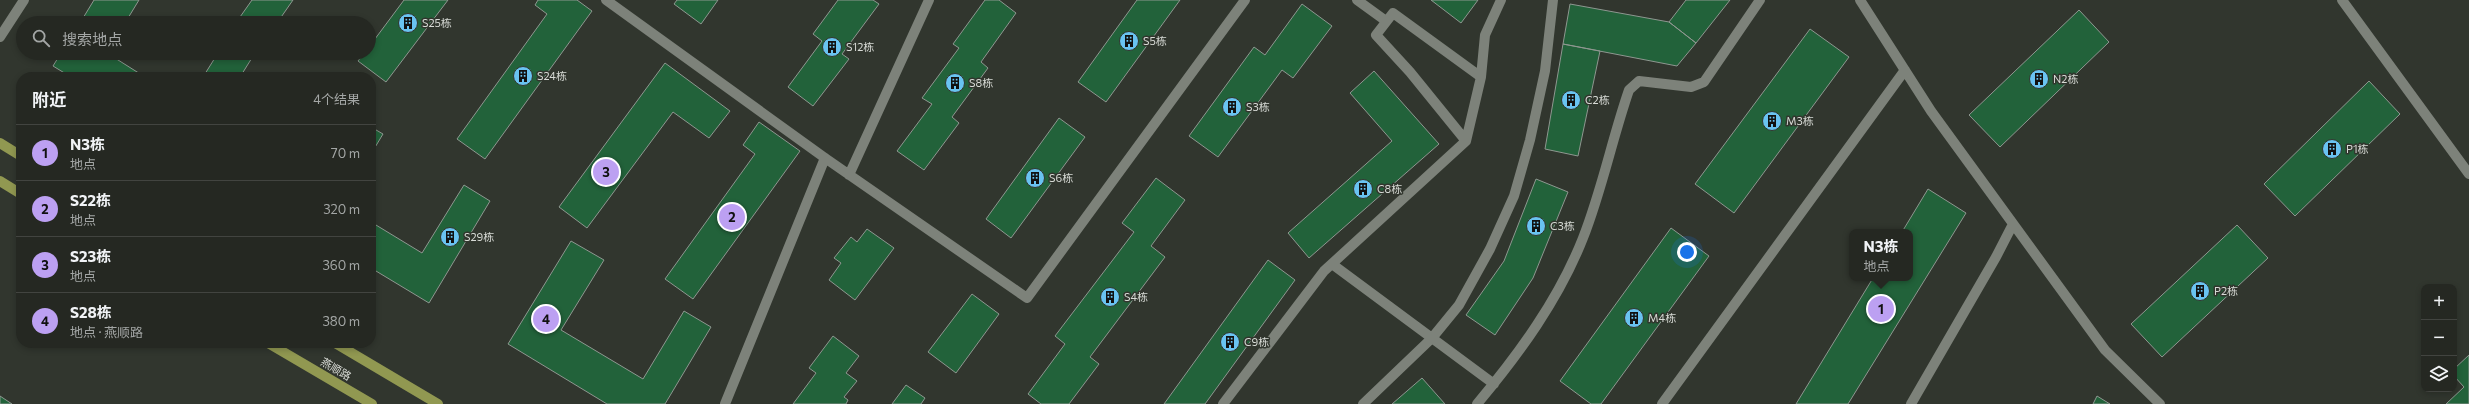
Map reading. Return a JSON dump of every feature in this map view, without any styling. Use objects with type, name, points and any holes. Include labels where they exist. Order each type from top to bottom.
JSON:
[{"type":"main road","points":[[0,143],[16,153]]},
{"type":"main road","points":[[0,181],[16,191]]},
{"type":"main road","name":"燕顺路","points":[[277,348],[372,404]]},
{"type":"main road","name":"燕顺路","points":[[343,348],[438,404]]},
{"type":"street","points":[[0,37],[24,0]]},
{"type":"street","points":[[606,0],[824,158],[1027,298],[1245,0]]},
{"type":"street","points":[[849,175],[930,0]]},
{"type":"street","points":[[1357,0],[1386,21]]},
{"type":"street","points":[[1223,404],[1332,264],[1466,141],[1481,77],[1485,35],[1501,0]]},
{"type":"street","points":[[1363,404],[1432,338],[1459,305],[1490,249],[1514,196],[1530,140],[1544,71],[1553,0]]},
{"type":"street","points":[[1477,404],[1494,384],[1554,300],[1583,238],[1629,90],[1639,81],[1691,87],[1704,82],[1760,0]]},
{"type":"street","points":[[1860,0],[1931,111],[2105,350],[2160,404]]},
{"type":"street","points":[[2342,0],[2469,174]]},
{"type":"street","points":[[1466,141],[1410,72],[1376,35],[1393,13],[1481,77]]},
{"type":"street","points":[[1662,404],[1905,70]]},
{"type":"street","points":[[724,404],[824,158]]},
{"type":"street","points":[[1911,404],[1996,257],[2013,224]]},
{"type":"street","points":[[1332,264],[1494,384]]},
{"type":"building","points":[[94,0],[139,0],[129,16],[84,16]]},
{"type":"building","points":[[252,0],[293,0],[282,16],[241,16]]},
{"type":"building","name":"S25栋","points":[[404,0],[448,0],[386,82],[376,74],[376,72],[373,72],[358,61],[376,60],[376,38]]},
{"type":"building","name":"S24栋","points":[[538,0],[577,0],[592,11],[485,159],[457,139],[547,14],[535,5]]},
{"type":"building","points":[[677,0],[718,0],[701,24],[674,4]]},
{"type":"building","name":"S12栋","points":[[838,0],[873,0],[879,4],[842,54],[849,59],[813,106],[788,87],[822,41],[813,34]]},
{"type":"building","name":"S8栋","points":[[985,0],[999,0],[1016,13],[981,62],[988,68],[952,117],[959,123],[924,170],[897,151],[932,104],[922,98],[959,48],[953,44]]},
{"type":"building","name":"S5栋","points":[[1137,0],[1180,0],[1106,102],[1078,82]]},
{"type":"building","points":[[1431,0],[1478,0],[1461,23]]},
{"type":"building","points":[[1686,0],[1730,0],[1696,43],[1669,22]]},
{"type":"building","name":"S3栋","points":[[1302,4],[1332,26],[1293,78],[1282,70],[1218,157],[1189,136],[1254,47],[1265,55]]},
{"type":"building","points":[[1570,4],[1669,22],[1696,43],[1677,66],[1563,44]]},
{"type":"building","name":"N2栋","points":[[2079,10],[2109,42],[2000,147],[1969,115]]},
{"type":"building","name":"M3栋","points":[[1810,29],[1849,57],[1734,213],[1695,184]]},
{"type":"building","name":"C2栋","points":[[1563,44],[1600,51],[1578,156],[1545,149]]},
{"type":"building","points":[[57,60],[118,60],[137,72],[63,72],[53,66]]},
{"type":"building","points":[[214,60],[251,60],[243,72],[206,72]]},
{"type":"building","points":[[665,63],[730,111],[709,138],[673,112],[587,228],[559,207]]},
{"type":"building","name":"C8栋","points":[[1374,71],[1439,144],[1309,258],[1288,233],[1392,141],[1350,93]]},
{"type":"building","name":"P1栋","points":[[2369,81],[2400,114],[2295,216],[2264,184]]},
{"type":"building","name":"S6栋","points":[[1059,118],[1085,137],[1011,238],[986,219]]},
{"type":"building","points":[[759,122],[800,151],[693,299],[665,279],[755,154],[743,145]]},
{"type":"building","points":[[376,130],[383,134],[376,146]]},
{"type":"building","name":"S4栋","points":[[1156,178],[1185,200],[1151,246],[1165,257],[1090,357],[1099,364],[1069,404],[1041,404],[1028,394],[1065,344],[1055,336],[1134,232],[1122,223]]},
{"type":"building","name":"C3栋","points":[[1536,179],[1568,192],[1533,278],[1495,335],[1466,315],[1504,261]]},
{"type":"building","name":"S29栋","points":[[464,185],[490,201],[429,303],[376,271],[376,225],[422,253]]},
{"type":"building","points":[[1928,189],[1966,213],[1848,404],[1796,404],[1871,281],[1913,281],[1913,229],[1904,229]]},
{"type":"building","name":"P2栋","points":[[2237,225],[2268,258],[2162,357],[2131,324]]},
{"type":"building","name":"M4栋","points":[[1671,228],[1709,256],[1601,404],[1591,404],[1560,381]]},
{"type":"building","points":[[867,229],[894,248],[855,300],[829,280],[841,263],[834,258],[851,237],[857,242]]},
{"type":"building","points":[[571,241],[604,260],[561,330],[643,379],[684,311],[711,327],[665,404],[607,404],[508,344]]},
{"type":"building","name":"C9栋","points":[[1268,260],[1295,280],[1205,404],[1164,404]]},
{"type":"building","points":[[972,294],[999,314],[956,373],[928,352]]},
{"type":"building","points":[[833,336],[859,356],[846,373],[857,381],[844,397],[848,400],[846,404],[793,404],[816,373],[809,368]]},
{"type":"building","points":[[2469,355],[2469,404],[2446,404],[2464,387],[2457,379],[2457,366]]},
{"type":"building","points":[[1422,378],[1445,404],[1392,404]]},
{"type":"building","points":[[906,385],[925,398],[921,404],[892,404]]},
{"type":"building","points":[[0,396],[12,404],[0,404]]},
{"type":"building","points":[[2097,396],[2110,404],[2093,404]]},
{"type":"place","name":"S25栋","points":[[408,23]]},
{"type":"place","name":"S5栋","points":[[1129,41]]},
{"type":"place","name":"S12栋","points":[[832,47]]},
{"type":"place","name":"S24栋","points":[[523,76]]},
{"type":"place","name":"N2栋","points":[[2039,79]]},
{"type":"place","name":"S8栋","points":[[955,83]]},
{"type":"place","name":"C2栋","points":[[1571,100]]},
{"type":"place","name":"S3栋","points":[[1232,107]]},
{"type":"place","name":"M3栋","points":[[1772,121]]},
{"type":"place","name":"P1栋","points":[[2332,149]]},
{"type":"place","name":"S23栋","points":[[606,172]]},
{"type":"place","name":"S6栋","points":[[1035,178]]},
{"type":"place","name":"C8栋","points":[[1363,189]]},
{"type":"place","name":"S22栋","points":[[732,217]]},
{"type":"place","name":"C3栋","points":[[1536,226]]},
{"type":"place","name":"S29栋","points":[[450,237]]},
{"type":"place","name":"P2栋","points":[[2200,291]]},
{"type":"place","name":"S4栋","points":[[1110,297]]},
{"type":"place","name":"N3栋","points":[[1881,309]]},
{"type":"place","name":"M4栋","points":[[1634,318]]},
{"type":"place","name":"S28栋","points":[[546,319]]},
{"type":"place","name":"C9栋","points":[[1230,342]]}]
